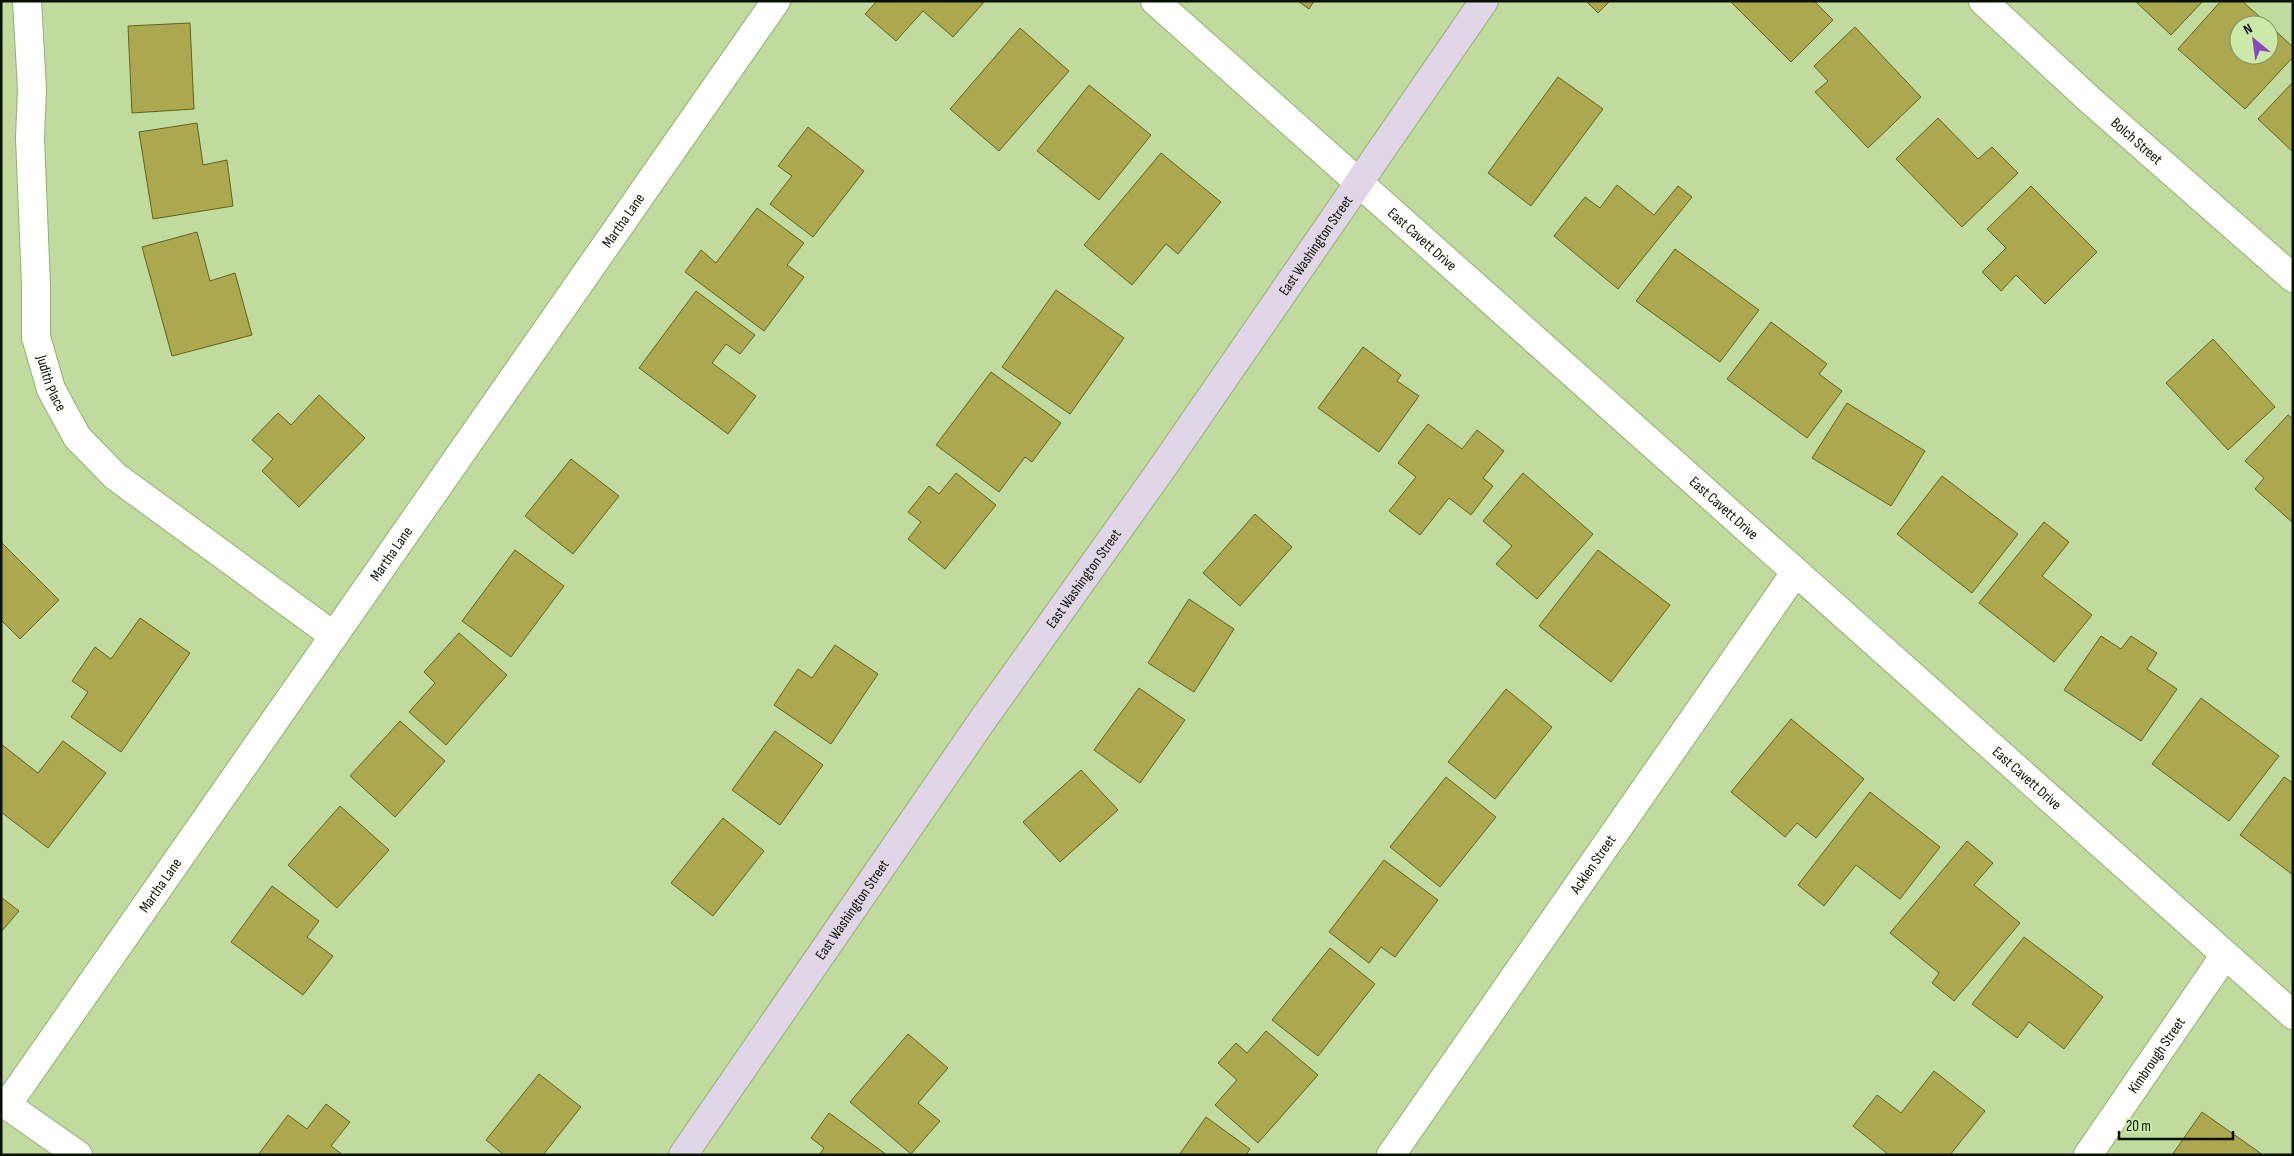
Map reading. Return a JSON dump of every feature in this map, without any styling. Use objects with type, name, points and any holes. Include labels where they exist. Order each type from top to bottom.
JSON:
[{"type":"street","name":"Judith Place","points":[[27,1],[32,89],[30,138],[36,285],[36,336],[51,389],[77,437],[115,476],[334,636]]},
{"type":"street","name":"Martha Lane","points":[[4,1103],[334,636],[776,1]]},
{"type":"street","name":"East Cavett Drive","points":[[1155,1],[2293,1015]]},
{"type":"street","name":"East Washington Street","points":[[683,1155],[984,718],[1153,482],[1484,1]]},
{"type":"street","name":"Bolch Street","points":[[1983,1],[2090,100],[2293,278]]},
{"type":"street","name":"Acklen Street","points":[[1391,1155],[1795,573]]},
{"type":"street","name":"Kimbrough Street","points":[[2088,1155],[2225,955]]},
{"type":"street","points":[[4,1103],[78,1155]]},
{"type":"building","points":[[877,1],[985,1],[953,37],[923,11],[896,41],[865,14]]},
{"type":"building","points":[[1298,1],[1314,1],[1309,9]]},
{"type":"building","points":[[1586,1],[1610,1],[1598,13]]},
{"type":"building","points":[[1730,1],[1814,1],[1833,20],[1791,62]]},
{"type":"building","points":[[2135,1],[2203,1],[2171,35]]},
{"type":"building","points":[[2221,1],[2242,1],[2258,15],[2229,15],[2229,65],[2279,65],[2279,34],[2293,47],[2293,57],[2245,109],[2178,49]]},
{"type":"building","points":[[190,23],[194,109],[132,113],[128,26]]},
{"type":"building","points":[[1855,27],[1921,97],[1868,148],[1815,92],[1828,81],[1814,66]]},
{"type":"building","points":[[1020,28],[1069,71],[999,151],[950,109]]},
{"type":"building","points":[[1558,77],[1603,109],[1531,206],[1488,173]]},
{"type":"building","points":[[2293,82],[2293,152],[2258,119]]},
{"type":"building","points":[[1089,85],[1151,135],[1099,200],[1037,151]]},
{"type":"building","points":[[1938,118],[1978,159],[1992,147],[2018,173],[1962,227],[1896,159]]},
{"type":"building","points":[[197,123],[203,165],[227,160],[233,206],[153,219],[139,132]]},
{"type":"building","points":[[808,127],[864,171],[813,237],[770,204],[792,176],[778,166]]},
{"type":"building","points":[[1161,153],[1221,202],[1178,254],[1166,244],[1132,285],[1084,245]]},
{"type":"building","points":[[1617,185],[1654,215],[1678,186],[1692,197],[1618,289],[1554,236],[1585,197],[1600,208]]},
{"type":"building","points":[[2031,186],[2097,252],[2045,304],[2016,275],[2001,291],[1982,272],[2006,248],[1987,229]]},
{"type":"building","points":[[757,208],[804,243],[787,265],[804,277],[764,331],[685,272],[701,250],[716,263]]},
{"type":"building","points":[[197,232],[210,281],[235,273],[252,335],[172,356],[142,247]]},
{"type":"building","points":[[1675,249],[1759,310],[1720,362],[1636,301]]},
{"type":"building","points":[[1056,290],[1124,338],[1070,414],[1002,367]]},
{"type":"building","points":[[696,291],[755,335],[740,354],[726,344],[712,363],[756,396],[728,434],[639,368]]},
{"type":"building","points":[[1771,322],[1827,364],[1819,374],[1842,391],[1807,438],[1727,379]]},
{"type":"building","points":[[2213,339],[2275,407],[2228,450],[2166,383]]},
{"type":"building","points":[[1363,347],[1401,375],[1397,381],[1419,396],[1379,452],[1318,408]]},
{"type":"building","points":[[991,372],[1061,423],[1032,462],[1025,457],[999,492],[936,445]]},
{"type":"building","points":[[319,395],[365,438],[299,507],[262,471],[273,459],[252,440],[278,413],[291,425]]},
{"type":"building","points":[[1847,403],[1925,451],[1891,506],[1812,458]]},
{"type":"building","points":[[2288,415],[2293,419],[2293,523],[2255,489],[2264,478],[2245,461]]},
{"type":"building","points":[[1428,424],[1462,449],[1477,430],[1504,451],[1483,478],[1493,486],[1471,515],[1449,498],[1420,535],[1389,511],[1416,477],[1398,463]]},
{"type":"building","points":[[571,459],[619,496],[573,554],[525,516]]},
{"type":"building","points":[[956,473],[996,505],[945,569],[908,539],[921,522],[908,512],[929,486],[939,494]]},
{"type":"building","points":[[1523,473],[1593,534],[1537,599],[1496,564],[1512,546],[1483,521]]},
{"type":"building","points":[[1942,476],[2018,534],[1972,593],[1897,534]]},
{"type":"building","points":[[1255,514],[1292,547],[1240,606],[1203,573]]},
{"type":"building","points":[[2044,522],[2069,542],[2042,576],[2092,615],[2054,662],[1979,603]]},
{"type":"building","points":[[1,542],[59,600],[20,639],[1,620]]},
{"type":"building","points":[[515,550],[564,586],[511,657],[462,621]]},
{"type":"building","points":[[1598,550],[1670,605],[1611,682],[1539,626]]},
{"type":"building","points":[[1189,599],[1234,629],[1194,692],[1148,663]]},
{"type":"building","points":[[140,618],[190,653],[121,752],[71,717],[88,692],[72,681],[95,647],[111,659]]},
{"type":"building","points":[[459,633],[507,675],[446,745],[409,712],[435,683],[424,672]]},
{"type":"building","points":[[2101,636],[2121,649],[2131,636],[2157,653],[2147,669],[2177,689],[2141,741],[2064,690]]},
{"type":"building","points":[[835,645],[878,674],[831,744],[774,705],[798,669],[812,678]]},
{"type":"building","points":[[1139,688],[1185,720],[1140,783],[1094,750]]},
{"type":"building","points":[[1506,689],[1552,727],[1495,799],[1448,762]]},
{"type":"building","points":[[2201,698],[2279,756],[2229,821],[2152,764]]},
{"type":"building","points":[[1791,719],[1864,779],[1816,838],[1797,823],[1785,837],[1731,792]]},
{"type":"building","points":[[400,721],[445,761],[395,817],[350,776]]},
{"type":"building","points":[[775,731],[823,765],[780,825],[732,790]]},
{"type":"building","points":[[63,741],[106,773],[48,848],[1,812],[1,744],[38,773]]},
{"type":"building","points":[[1081,770],[1118,810],[1060,862],[1023,822]]},
{"type":"building","points":[[1446,777],[1496,817],[1440,887],[1390,847]]},
{"type":"building","points":[[2284,777],[2293,783],[2293,875],[2240,835]]},
{"type":"building","points":[[1870,792],[1940,847],[1900,899],[1856,865],[1824,906],[1798,885]]},
{"type":"building","points":[[340,806],[389,850],[337,908],[288,865]]},
{"type":"building","points":[[723,818],[764,851],[713,916],[671,883]]},
{"type":"building","points":[[1967,841],[1993,863],[1974,885],[2020,923],[1954,1001],[1932,983],[1939,973],[1890,933]]},
{"type":"building","points":[[1384,860],[1438,900],[1395,957],[1381,947],[1369,963],[1329,932]]},
{"type":"building","points":[[272,886],[319,921],[307,937],[333,956],[303,995],[231,942]]},
{"type":"building","points":[[1,897],[19,911],[1,932]]},
{"type":"building","points":[[2024,937],[2103,997],[2064,1049],[2029,1022],[2017,1038],[1972,1004]]},
{"type":"building","points":[[1330,948],[1375,984],[1318,1056],[1272,1020]]},
{"type":"building","points":[[1266,1031],[1318,1075],[1258,1143],[1215,1105],[1237,1080],[1218,1063],[1236,1043],[1247,1053]]},
{"type":"building","points":[[908,1034],[948,1068],[918,1103],[940,1121],[911,1154],[850,1102]]},
{"type":"building","points":[[1934,1071],[1985,1111],[1950,1155],[1889,1155],[1853,1126],[1877,1095],[1901,1113]]},
{"type":"building","points":[[539,1074],[581,1107],[543,1155],[504,1155],[486,1140]]},
{"type":"building","points":[[326,1104],[350,1122],[331,1146],[343,1155],[258,1155],[288,1115],[307,1129]]},
{"type":"building","points":[[2202,1112],[2263,1155],[2172,1155]]},
{"type":"building","points":[[829,1113],[887,1155],[819,1155],[824,1148],[811,1138]]},
{"type":"building","points":[[1206,1117],[1250,1149],[1246,1155],[1179,1155]]}]
